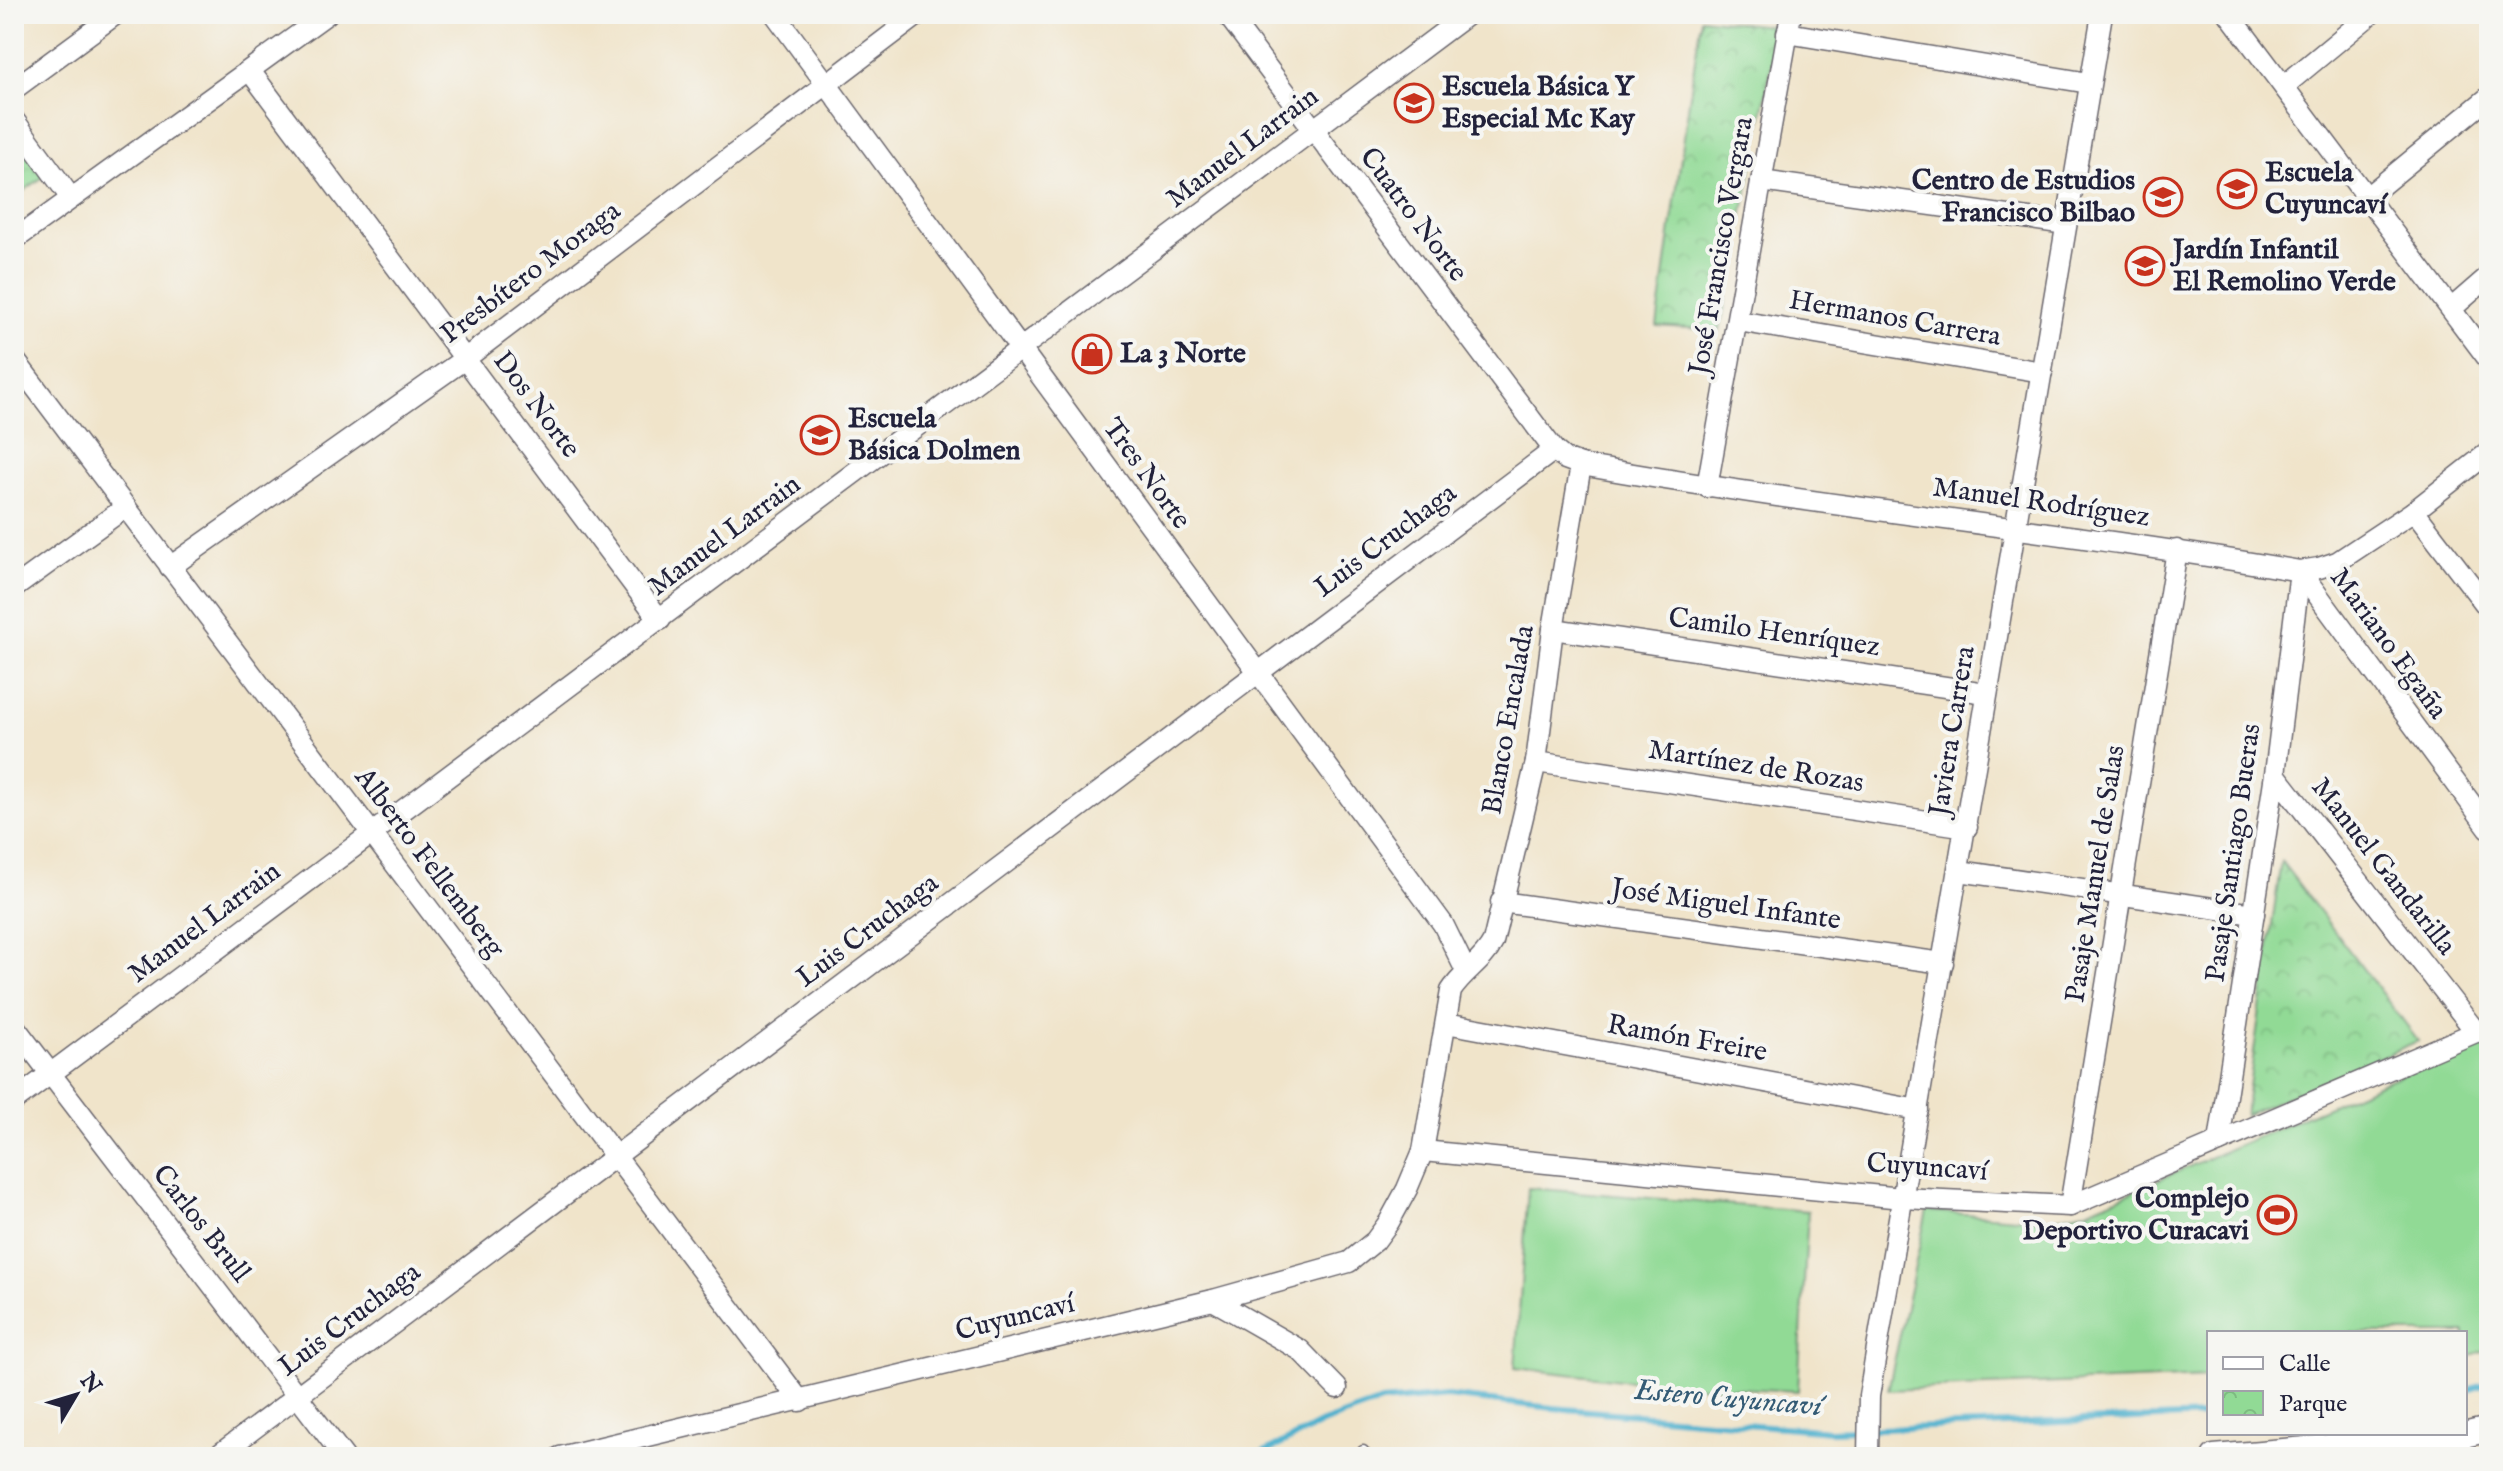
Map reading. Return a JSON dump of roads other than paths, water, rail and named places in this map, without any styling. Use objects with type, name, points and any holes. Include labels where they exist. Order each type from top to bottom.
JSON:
[{"type":"street","points":[[14,89],[116,14]]},
{"type":"street","points":[[14,240],[327,14]]},
{"type":"street","name":"Tres Norte","points":[[775,14],[1443,924],[1466,971]]},
{"type":"street","name":"Presbítero Moraga","points":[[170,567],[466,358],[919,14]]},
{"type":"street","name":"Cuatro Norte","points":[[1227,14],[1554,450]]},
{"type":"street","name":"Manuel Larrain","points":[[14,1101],[1468,14]]},
{"type":"street","name":"Javiera Carrera","points":[[1868,1457],[1869,1396],[2102,14]]},
{"type":"street","points":[[2229,14],[2489,360]]},
{"type":"street","points":[[2284,86],[2371,14]]},
{"type":"street","points":[[1789,24],[2089,83]]},
{"type":"street","name":"José Francisco Vergara","points":[[1707,487],[1789,24]]},
{"type":"street","name":"Dos Norte","points":[[250,71],[660,620]]},
{"type":"street","points":[[2367,197],[2489,97]]},
{"type":"street","points":[[14,120],[71,198]]},
{"type":"street","points":[[1761,181],[2066,224]]},
{"type":"street","points":[[2451,309],[2489,276]]},
{"type":"street","name":"Hermanos Carrera","points":[[1738,321],[2042,372]]},
{"type":"street","name":"Alberto Fellemberg","points":[[14,359],[800,1401]]},
{"type":"street","name":"Manuel Rodríguez","points":[[1554,450],[1565,459],[1581,465],[1707,487],[2015,527],[2300,571],[2337,562],[2414,511],[2489,452]]},
{"type":"street","name":"Luis Cruchaga","points":[[216,1457],[1554,450]]},
{"type":"street","name":"Blanco Encalada","points":[[1466,971],[1481,959],[1493,942],[1536,762],[1553,629],[1581,465]]},
{"type":"street","points":[[14,588],[126,507]]},
{"type":"street","points":[[2414,511],[2489,609]]},
{"type":"street","name":"Pasaje Manuel de Salas","points":[[2070,1206],[2177,550]]},
{"type":"street","name":"Pasaje Santiago Bueras","points":[[2219,1142],[2275,774],[2300,571]]},
{"type":"street","name":"Mariano Egaña","points":[[2300,571],[2489,828]]},
{"type":"street","name":"Camilo Henríquez","points":[[1553,629],[1986,693]]},
{"type":"street","name":"Martínez de Rozas","points":[[1536,762],[1967,827]]},
{"type":"street","name":"Manuel Gandarilla","points":[[2275,774],[2482,1030]]},
{"type":"street","points":[[1959,871],[2254,914]]},
{"type":"street","name":"José Miguel Infante","points":[[1501,902],[1943,963]]},
{"type":"street","name":"Cuyuncaví","points":[[560,1457],[1213,1300],[1349,1262],[1363,1253],[1389,1222],[1423,1151],[1451,991],[1466,971]]},
{"type":"street","name":"Ramón Freire","points":[[1446,1023],[1918,1110]]},
{"type":"street","name":"Carlos Brull","points":[[14,1026],[344,1457]]},
{"type":"street","name":"Cuyuncaví","points":[[1423,1151],[1902,1198],[2070,1206],[2482,1030]]},
{"type":"street","points":[[1213,1300],[1300,1350],[1337,1388]]},
{"type":"street","points":[[2467,1434],[2489,1429]]},
{"type":"street","points":[[2214,1457],[2464,1435]]},
{"type":"waterway","name":"Estero Cuyuncaví","points":[[2467,1390],[2489,1383]]},
{"type":"waterway","name":"Estero Cuyuncaví","points":[[1256,1457],[1322,1423],[1381,1402],[1447,1396],[1830,1431],[2207,1416]]},
{"type":"place","name":"Escuela Básica Y Especial Mc Kay","points":[[1414,103]]},
{"type":"place","name":"Escuela Cuyuncaví","points":[[2237,189]]},
{"type":"place","name":"Centro de Estudios Francisco Bilbao","points":[[2163,197]]},
{"type":"place","name":"Jardín Infantil El Remolino Verde","points":[[2145,266]]},
{"type":"place","name":"La 3 Norte","points":[[1092,354]]},
{"type":"place","name":"Escuela Básica Dolmen","points":[[820,435]]},
{"type":"place","name":"Complejo Deportivo Curacavi","points":[[2277,1215]]}]
